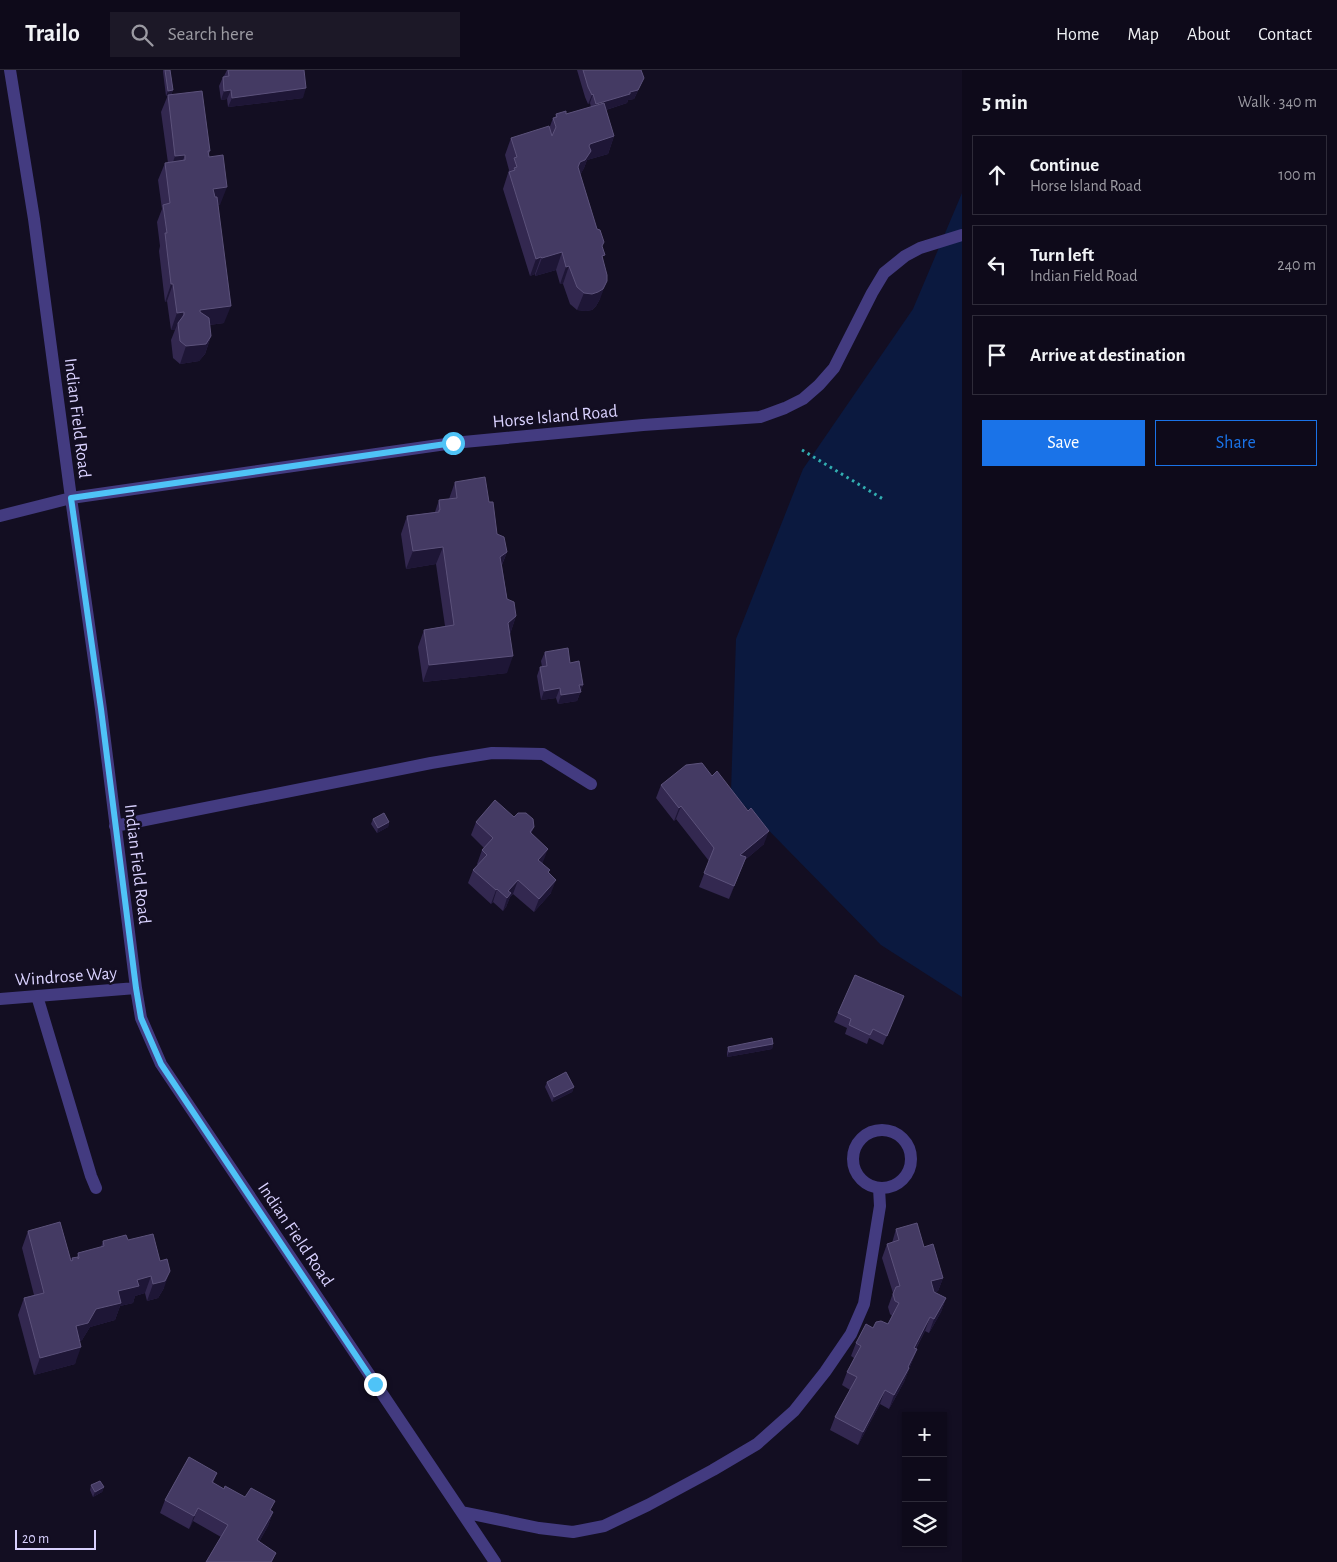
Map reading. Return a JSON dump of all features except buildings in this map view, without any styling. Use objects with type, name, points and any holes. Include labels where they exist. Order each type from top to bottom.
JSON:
[{"type":"street","name":"Indian Field Road","points":[[10,70],[34,219],[141,1018],[161,1064],[495,1562]]},
{"type":"street","name":"Horse Island Road","points":[[0,516],[71,498],[453,443],[643,425],[760,417],[803,399],[834,368],[884,273],[905,256],[920,248],[962,235]]},
{"type":"street","points":[[116,826],[431,762],[492,753],[543,754],[591,784]]},
{"type":"street","name":"Windrose Way","points":[[0,999],[136,988]]},
{"type":"street","points":[[37,996],[96,1188]]},
{"type":"street","points":[[872,1131],[892,1131],[900,1135],[911,1151],[909,1170],[905,1178],[897,1184],[888,1188],[879,1188],[870,1186],[862,1181],[856,1173],[853,1164],[853,1153],[863,1136],[872,1131]]},
{"type":"street","points":[[462,1512],[539,1528],[573,1532],[604,1526],[705,1475],[757,1444],[794,1411],[825,1372],[851,1334],[864,1304],[880,1206],[879,1188]]},
{"type":"path","points":[[802,450],[883,500]]},
{"type":"water","points":[[962,193],[962,997],[881,945],[731,792],[736,639],[803,469],[913,309]]},
{"type":"route","points":[[375,1384],[161,1064],[141,1018],[101,709],[71,498],[453,443]]}]
